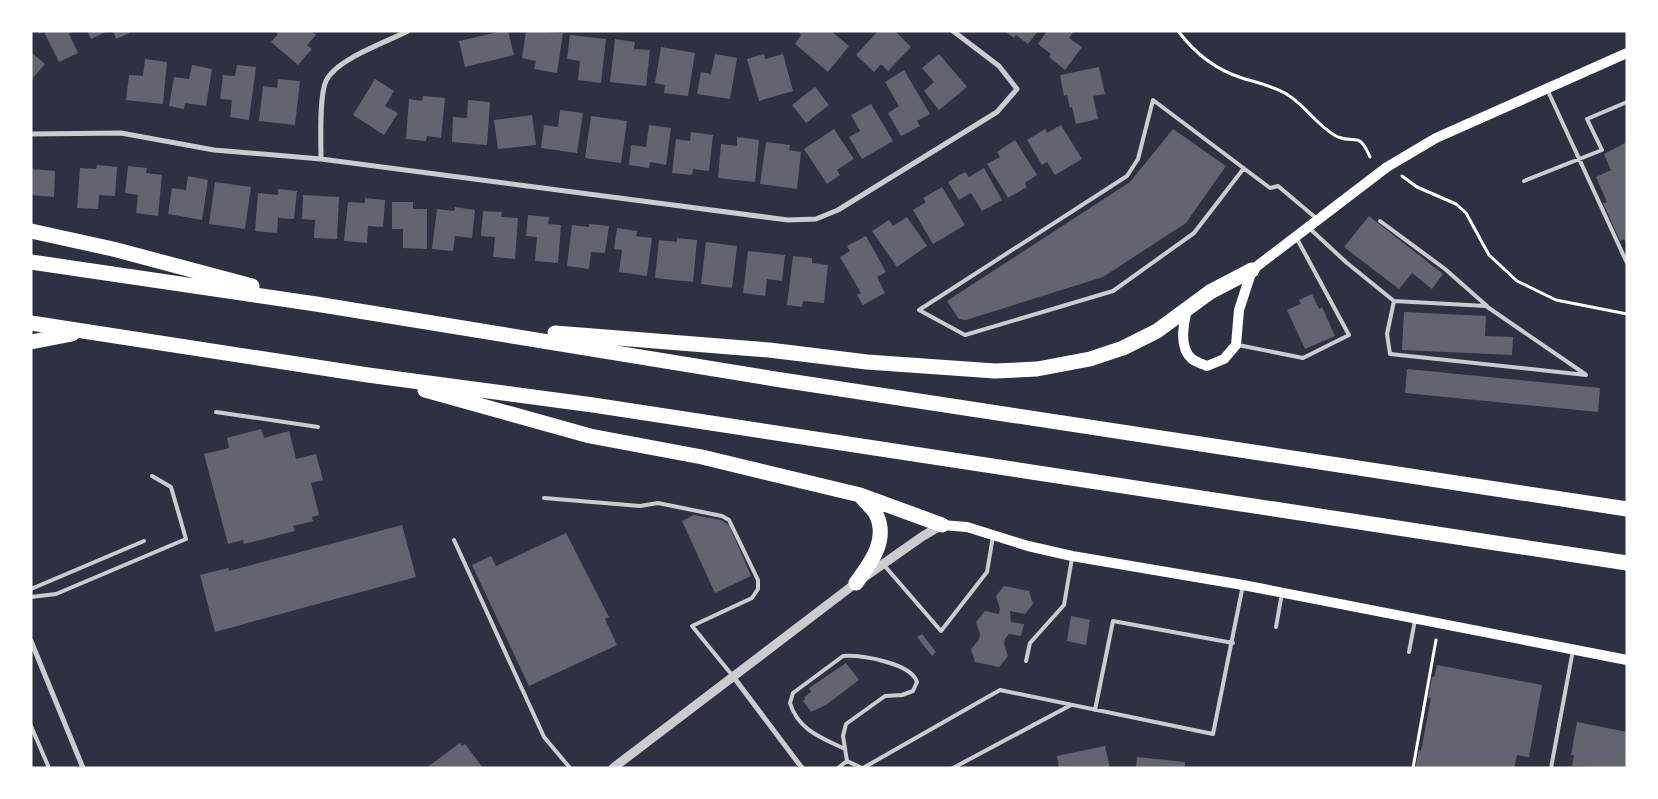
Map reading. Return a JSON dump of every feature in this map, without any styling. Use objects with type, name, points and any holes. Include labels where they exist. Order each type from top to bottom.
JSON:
[{"type":"highway","points":[[31,231],[113,249],[316,304]]},
{"type":"highway","points":[[31,262],[453,325],[775,379],[1627,509]]},
{"type":"highway","points":[[453,325],[769,350],[867,362],[995,371],[1037,369],[1090,359],[1123,348],[1157,331],[1210,292],[1252,270]]},
{"type":"highway","points":[[31,323],[368,375],[593,404],[1627,563]]},
{"type":"highway","points":[[31,342],[83,332]]},
{"type":"highway","points":[[368,375],[590,436],[702,457],[860,495],[942,525]]},
{"type":"highway","points":[[856,583],[876,556],[881,532],[876,514],[860,495]]},
{"type":"main road","points":[[1187,309],[1184,325],[1184,343],[1191,358],[1207,366],[1224,359],[1236,344],[1239,310],[1252,270],[1387,167],[1436,138],[1626,54]]},
{"type":"main road","points":[[942,525],[967,527],[1028,546],[1072,556],[1244,585],[1627,660]]},
{"type":"street","points":[[321,159],[326,81],[340,65],[408,31]]},
{"type":"street","points":[[31,134],[121,133],[214,150],[321,159],[788,220],[816,219],[838,210],[997,112],[1017,89],[999,66],[953,31]]},
{"type":"street","points":[[613,768],[856,583],[923,536],[942,525]]},
{"type":"street","points":[[31,641],[83,768]]},
{"type":"street","points":[[732,676],[802,768]]},
{"type":"lane","points":[[1547,89],[1627,263]]},
{"type":"lane","points":[[1244,168],[1194,233],[1112,292],[964,335],[919,310],[1127,176],[1138,159],[1153,100],[1244,168],[1270,188],[1278,186],[1318,220]]},
{"type":"lane","points":[[1524,181],[1602,150],[1587,119],[1627,102]]},
{"type":"lane","points":[[1380,221],[1445,269],[1489,307],[1586,375],[1390,354],[1387,334],[1394,301]]},
{"type":"lane","points":[[1308,227],[1347,263],[1394,301],[1489,307]]},
{"type":"lane","points":[[1236,344],[1303,358],[1349,335],[1296,237]]},
{"type":"lane","points":[[216,412],[318,427]]},
{"type":"lane","points":[[31,596],[56,594],[186,539],[171,488],[152,476]]},
{"type":"lane","points":[[544,498],[640,506],[658,503],[722,516],[732,524],[758,580],[756,594],[752,598],[692,626],[732,676]]},
{"type":"lane","points":[[883,564],[941,631],[987,572],[994,534]]},
{"type":"lane","points":[[454,540],[544,737],[570,768]]},
{"type":"lane","points":[[31,589],[144,541]]},
{"type":"lane","points":[[1026,661],[1030,643],[1064,606],[1072,556]]},
{"type":"lane","points":[[847,761],[863,768],[1000,690],[1213,734],[1244,585]]},
{"type":"lane","points":[[1276,627],[1282,593]]},
{"type":"lane","points":[[1409,652],[1415,620]]},
{"type":"lane","points":[[1095,710],[1113,621],[1233,643]]},
{"type":"lane","points":[[1551,768],[1574,650]]},
{"type":"lane","points":[[845,749],[812,733],[802,725],[790,703],[794,693],[837,659],[851,656],[897,665],[905,668],[915,676],[916,687],[913,691],[902,695],[885,696],[846,724],[843,736],[847,761]]},
{"type":"lane","points":[[953,768],[1071,705]]},
{"type":"lane","points":[[31,726],[48,768]]},
{"type":"lane","points":[[838,768],[847,761]]},
{"type":"path","points":[[1178,31],[1191,46],[1214,65],[1288,94],[1339,137],[1356,138],[1366,146],[1370,158]]},
{"type":"path","points":[[1402,176],[1417,187],[1456,204],[1466,213],[1489,255],[1517,281],[1556,300],[1627,314]]},
{"type":"path","points":[[1413,768],[1436,640]]},
{"type":"building","points":[[38,31],[74,31],[69,34],[78,53],[59,62],[44,32],[39,34]]},
{"type":"building","points":[[87,31],[108,31],[91,39]]},
{"type":"building","points":[[113,31],[130,31],[130,33],[116,39]]},
{"type":"building","points":[[275,31],[311,31],[316,35],[307,45],[312,49],[298,65],[271,42],[278,34]]},
{"type":"building","points":[[508,31],[514,55],[465,67],[459,41]]},
{"type":"building","points":[[526,31],[563,33],[557,73],[534,69],[536,61],[522,58]]},
{"type":"building","points":[[797,31],[831,31],[849,46],[828,72],[795,44],[801,35]]},
{"type":"building","points":[[878,31],[895,31],[911,47],[888,71],[881,64],[874,72],[856,55]]},
{"type":"building","points":[[1004,31],[1038,31],[1028,44],[1016,35],[1014,38]]},
{"type":"building","points":[[1047,31],[1074,31],[1069,38],[1082,47],[1065,70],[1049,57],[1051,54],[1038,44]]},
{"type":"building","points":[[570,35],[606,39],[601,83],[578,80],[580,61],[567,59]]},
{"type":"building","points":[[615,39],[635,42],[634,49],[650,50],[646,86],[610,82]]},
{"type":"building","points":[[661,47],[695,53],[688,96],[664,93],[665,85],[655,83]]},
{"type":"building","points":[[31,52],[45,64],[31,80]]},
{"type":"building","points":[[715,54],[737,58],[730,99],[697,94],[701,72],[711,74]]},
{"type":"building","points":[[764,54],[765,59],[783,54],[793,91],[759,101],[747,59]]},
{"type":"building","points":[[939,54],[967,87],[939,110],[924,91],[934,82],[922,68]]},
{"type":"building","points":[[145,59],[167,62],[163,104],[126,100],[129,75],[143,76]]},
{"type":"building","points":[[192,65],[212,69],[206,106],[185,103],[184,109],[169,106],[174,77],[189,79]]},
{"type":"building","points":[[237,65],[256,67],[249,120],[230,117],[232,100],[220,99],[223,75],[235,76]]},
{"type":"building","points":[[1099,67],[1105,94],[1093,96],[1098,119],[1076,124],[1067,95],[1064,96],[1060,75]]},
{"type":"building","points":[[904,70],[930,114],[917,121],[920,126],[901,136],[888,113],[899,106],[885,82]]},
{"type":"building","points":[[278,79],[300,81],[295,125],[259,121],[263,86],[277,88]]},
{"type":"building","points":[[375,79],[394,91],[385,106],[398,113],[384,135],[353,115]]},
{"type":"building","points":[[815,87],[829,105],[806,123],[792,105]]},
{"type":"building","points":[[423,96],[445,98],[441,138],[427,136],[426,141],[406,139],[409,99],[422,101]]},
{"type":"building","points":[[468,100],[490,102],[487,145],[452,142],[453,117],[467,118]]},
{"type":"building","points":[[871,104],[893,141],[862,159],[849,137],[860,131],[851,115]]},
{"type":"building","points":[[560,110],[583,113],[577,153],[541,148],[544,125],[558,127]]},
{"type":"building","points":[[532,115],[536,145],[498,149],[494,120]]},
{"type":"building","points":[[591,116],[627,121],[621,163],[585,158]]},
{"type":"building","points":[[649,125],[671,128],[666,165],[650,162],[649,168],[629,165],[631,145],[646,147]]},
{"type":"building","points":[[1061,125],[1082,159],[1055,175],[1047,162],[1042,165],[1027,140],[1045,129],[1047,133]]},
{"type":"building","points":[[834,129],[854,159],[837,170],[840,175],[827,184],[804,149]]},
{"type":"building","points":[[1173,129],[1226,166],[1186,223],[1103,277],[966,320],[959,319],[947,301],[1130,182]]},
{"type":"building","points":[[691,132],[713,135],[709,171],[693,169],[692,175],[672,173],[676,139],[690,141]]},
{"type":"building","points":[[737,137],[759,140],[755,182],[718,178],[721,144],[737,146]]},
{"type":"building","points":[[1015,140],[1037,175],[1025,183],[1027,187],[1008,198],[987,164],[1000,157],[997,152]]},
{"type":"building","points":[[766,142],[790,145],[789,150],[801,152],[797,189],[760,184]]},
{"type":"building","points":[[1627,142],[1627,245],[1624,239],[1620,241],[1603,203],[1607,202],[1596,177],[1611,170],[1604,154]]},
{"type":"building","points":[[97,165],[117,167],[115,196],[99,195],[98,209],[77,208],[80,168],[96,169]]},
{"type":"building","points":[[128,166],[147,168],[146,173],[162,175],[158,216],[136,213],[138,195],[125,193]]},
{"type":"building","points":[[984,168],[1002,200],[982,211],[971,193],[959,200],[948,182],[965,172],[969,177]]},
{"type":"building","points":[[31,169],[55,171],[54,197],[31,195]]},
{"type":"building","points":[[188,176],[208,180],[202,220],[168,214],[172,188],[186,190]]},
{"type":"building","points":[[215,182],[251,187],[245,229],[209,224]]},
{"type":"building","points":[[942,187],[965,225],[933,244],[913,210],[926,202],[923,198]]},
{"type":"building","points":[[278,189],[297,191],[294,219],[278,218],[277,233],[255,231],[258,193],[278,195]]},
{"type":"building","points":[[303,195],[339,197],[337,239],[314,238],[315,220],[302,219]]},
{"type":"building","points":[[365,198],[385,200],[383,227],[368,226],[367,243],[344,241],[348,202],[365,203]]},
{"type":"building","points":[[392,202],[413,202],[413,209],[427,209],[427,249],[403,248],[403,229],[392,229]]},
{"type":"building","points":[[455,207],[475,210],[472,238],[455,236],[453,251],[432,249],[437,209],[454,211]]},
{"type":"building","points":[[483,211],[502,212],[501,217],[518,218],[515,259],[493,257],[495,237],[481,236]]},
{"type":"building","points":[[528,215],[549,217],[548,224],[561,225],[558,263],[535,261],[537,237],[526,236]]},
{"type":"building","points":[[1369,216],[1443,274],[1432,289],[1412,273],[1399,289],[1344,247]]},
{"type":"building","points":[[907,217],[927,246],[897,267],[872,231],[889,220],[893,226]]},
{"type":"building","points":[[589,224],[609,226],[605,253],[591,252],[589,269],[567,266],[572,225],[589,227]]},
{"type":"building","points":[[617,228],[637,231],[636,236],[652,238],[647,276],[619,272],[622,250],[614,249]]},
{"type":"building","points":[[866,236],[886,272],[877,277],[885,293],[863,305],[857,295],[861,293],[840,257],[850,251],[847,246]]},
{"type":"building","points":[[677,238],[697,240],[693,282],[655,278],[659,240],[677,242]]},
{"type":"building","points":[[706,242],[737,246],[732,288],[701,284]]},
{"type":"building","points":[[748,251],[785,255],[782,281],[767,279],[765,296],[743,293]]},
{"type":"building","points":[[793,256],[812,258],[812,263],[828,265],[824,303],[803,301],[802,307],[787,305]]},
{"type":"building","points":[[1312,294],[1319,309],[1322,307],[1335,336],[1305,349],[1287,310],[1301,304],[1299,300]]},
{"type":"building","points":[[1404,312],[1486,316],[1485,336],[1513,337],[1512,355],[1402,350]]},
{"type":"building","points":[[1407,369],[1600,388],[1598,412],[1405,393]]},
{"type":"building","points":[[261,429],[264,438],[289,431],[296,459],[316,454],[323,480],[311,483],[319,515],[312,517],[313,521],[293,526],[295,531],[244,544],[243,540],[228,544],[204,454],[229,448],[227,438]]},
{"type":"building","points":[[694,515],[721,520],[729,525],[751,576],[715,593],[682,521]]},
{"type":"building","points":[[402,525],[416,577],[215,632],[200,575],[228,568],[229,571]]},
{"type":"building","points":[[566,533],[609,617],[605,619],[617,645],[529,686],[472,565],[491,556],[496,566]]},
{"type":"building","points":[[1004,586],[1029,591],[1033,604],[1025,614],[1010,611],[1011,622],[1024,624],[1021,636],[1009,634],[1005,639],[1004,644],[1008,656],[999,667],[975,662],[971,649],[979,640],[980,634],[976,622],[985,611],[999,614],[1000,609],[996,596]]},
{"type":"building","points":[[1071,616],[1090,620],[1086,645],[1067,641]]},
{"type":"building","points":[[922,634],[936,652],[932,656],[917,637]]},
{"type":"building","points":[[846,663],[859,680],[826,705],[811,712],[803,701],[804,697],[811,692],[809,688]]},
{"type":"building","points":[[1437,665],[1542,685],[1529,757],[1517,755],[1514,768],[1415,768],[1419,750],[1421,751],[1431,698],[1428,698],[1432,677],[1434,677]]},
{"type":"building","points":[[1577,722],[1627,732],[1627,768],[1572,766],[1574,755],[1571,755]]},
{"type":"building","points":[[460,743],[462,746],[465,744],[483,768],[426,768]]},
{"type":"building","points":[[1105,746],[1110,768],[1059,768],[1057,756]]},
{"type":"building","points":[[1137,757],[1185,762],[1185,768],[1136,768]]}]
